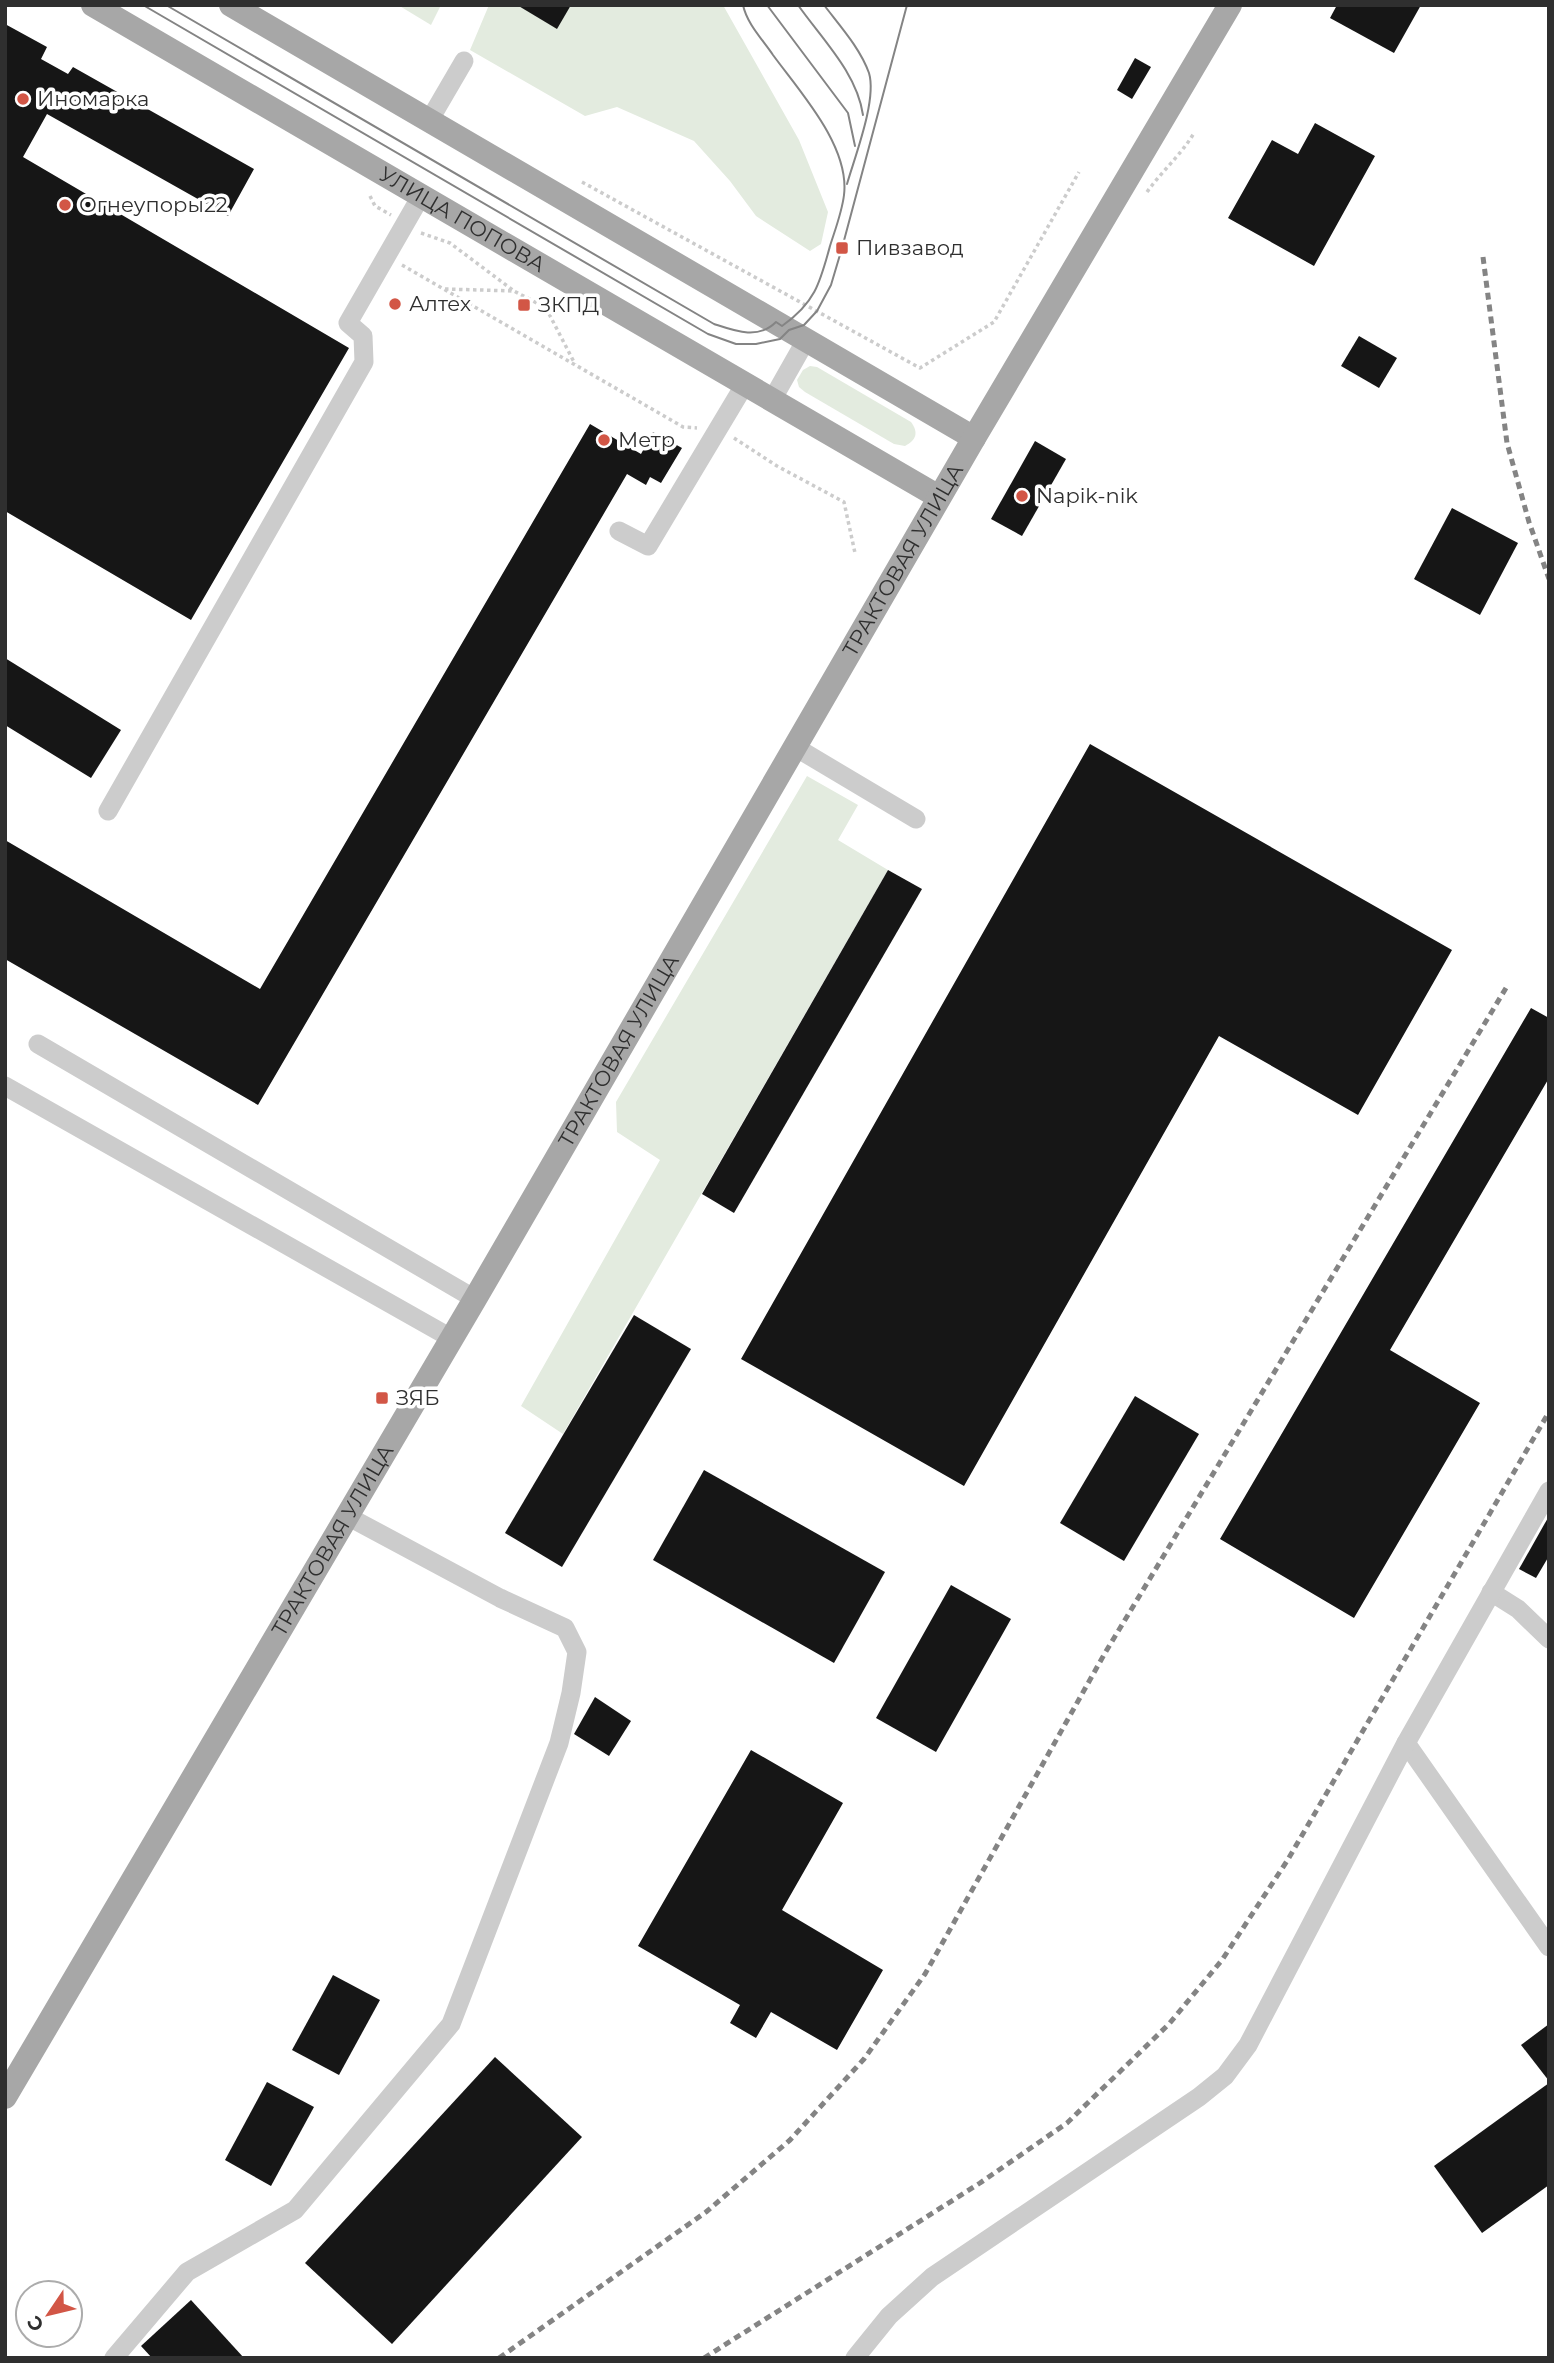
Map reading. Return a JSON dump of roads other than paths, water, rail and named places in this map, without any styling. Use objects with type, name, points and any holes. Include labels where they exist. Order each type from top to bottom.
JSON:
[{"type":"main road","name":"УЛИЦА ПОПОВА","points":[[93,5],[939,497]]},
{"type":"main road","points":[[231,5],[974,438]]},
{"type":"main road","name":"ТРАКТОВАЯ УЛИЦА","points":[[5,2097],[475,1299],[939,497],[1230,5]]},
{"type":"street","points":[[429,121],[464,61]]},
{"type":"street","points":[[108,811],[364,362],[363,336],[348,323],[421,196]]},
{"type":"street","points":[[772,400],[806,340]]},
{"type":"street","points":[[619,531],[648,546],[745,384]]},
{"type":"street","points":[[794,747],[916,819]]},
{"type":"street","points":[[37,1044],[475,1299]]},
{"type":"street","points":[[5,1086],[451,1338]]},
{"type":"street","points":[[855,2358],[889,2316],[932,2277],[1226,2076],[1248,2045],[1406,1743],[1549,1491]]},
{"type":"street","points":[[114,2358],[187,2272],[295,2210],[451,2024],[559,1743],[577,1652],[565,1628],[500,1598],[347,1516]]},
{"type":"street","points":[[1491,1592],[1518,1609],[1549,1639]]},
{"type":"street","points":[[1406,1743],[1549,1947]]},
{"type":"tram line","points":[[143,5],[708,334],[736,344],[756,344],[780,339],[789,330],[804,325],[817,311],[831,285],[907,5]]},
{"type":"tram line","points":[[166,5],[714,324],[738,331],[754,332],[769,328],[776,322],[782,326],[802,309],[815,291],[842,208],[844,176],[839,158],[821,120],[756,32],[743,5]]},
{"type":"tram line","points":[[767,5],[848,113],[855,146]]},
{"type":"tram line","points":[[798,5],[846,71],[854,85],[863,115]]},
{"type":"tram line","points":[[824,5],[860,55],[871,84],[868,113],[847,184]]},
{"type":"railway","points":[[1483,257],[1507,443],[1529,522],[1549,579]]},
{"type":"railway","points":[[499,2358],[706,2212],[790,2140],[864,2059],[925,1974],[1105,1653],[1506,988]]},
{"type":"railway","points":[[704,2358],[980,2183],[1067,2123],[1169,2024],[1222,1960],[1287,1861],[1549,1412]]},
{"type":"place","name":"Иномарка","points":[[23,99]]},
{"type":"place","name":"Огнеупоры22","points":[[65,205]]},
{"type":"place","name":"Пивзавод","points":[[842,248]]},
{"type":"place","name":"Алтех","points":[[395,304]]},
{"type":"place","name":"ЗКПД","points":[[524,305]]},
{"type":"place","name":"Метр","points":[[604,440]]},
{"type":"place","name":"Napik-nik","points":[[1022,496]]},
{"type":"place","name":"ЗЯБ","points":[[382,1398]]}]
